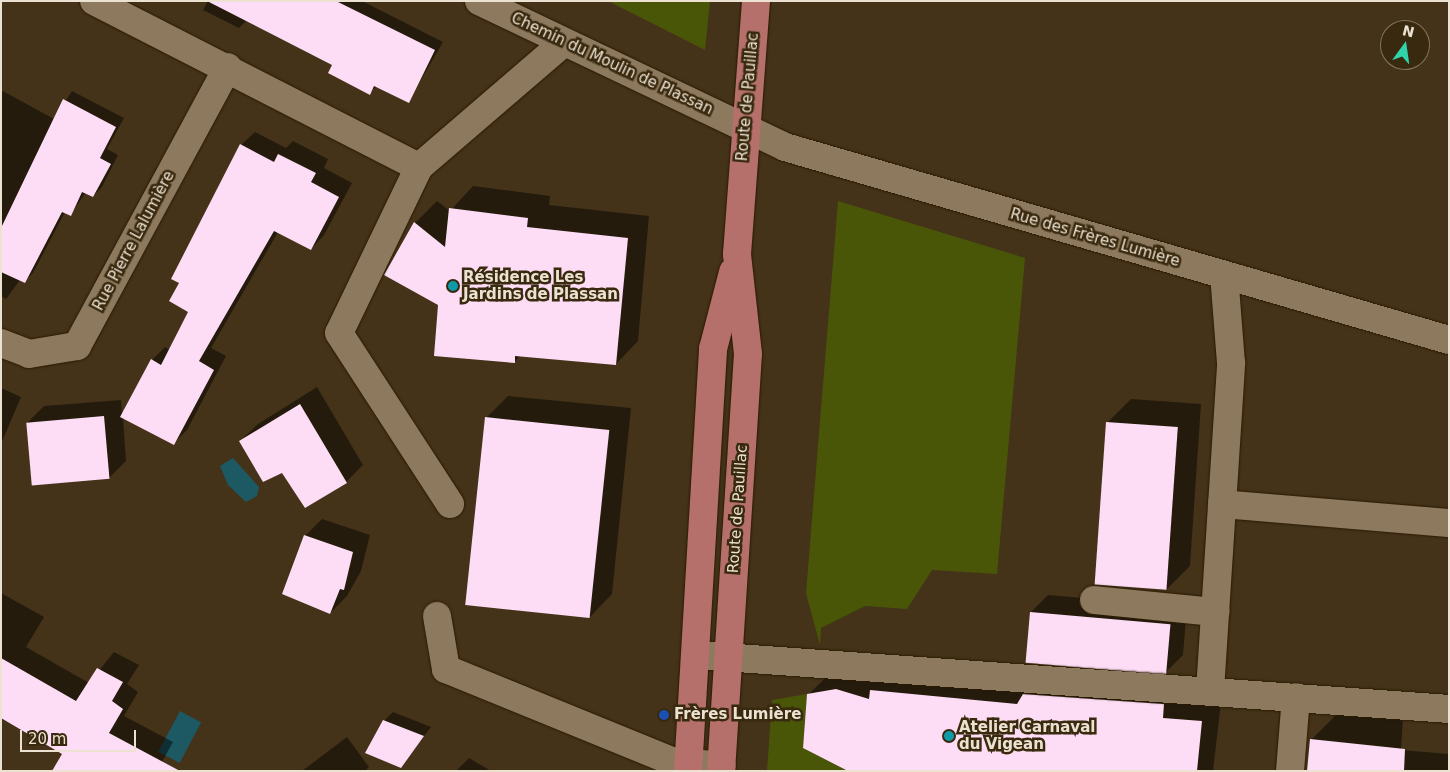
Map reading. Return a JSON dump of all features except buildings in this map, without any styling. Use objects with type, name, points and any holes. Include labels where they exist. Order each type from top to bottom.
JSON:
[{"type":"main road","name":"Route de Pauillac","points":[[722,768],[748,354],[737,254],[745,127],[756,1]]},
{"type":"main road","name":"Route de Pauillac","points":[[688,767],[714,349],[737,254]]},
{"type":"street","points":[[94,1],[228,67],[419,167]]},
{"type":"street","name":"Chemin du Moulin de Plassan","points":[[479,1],[745,127]]},
{"type":"street","points":[[450,504],[339,333],[419,167],[563,42]]},
{"type":"street","name":"Rue Pierre Lalumière","points":[[1,343],[29,354],[77,346],[228,67]]},
{"type":"street","name":"Rue des Frères Lumière","points":[[745,127],[785,147],[1449,340]]},
{"type":"street","points":[[1210,691],[1231,363],[1224,275]]},
{"type":"street","points":[[1222,504],[1449,523]]},
{"type":"street","points":[[1094,600],[1215,612]]},
{"type":"street","name":"Route de Pauillac","points":[[438,616],[446,669],[688,767],[722,768]]},
{"type":"street","points":[[696,655],[1449,709]]},
{"type":"street","points":[[1290,771],[1296,697]]},
{"type":"green space","points":[[608,1],[710,1],[705,50]]},
{"type":"green space","points":[[838,201],[1025,258],[997,574],[932,570],[907,609],[865,606],[821,628],[820,645],[806,593]]},
{"type":"green space","points":[[807,694],[803,748],[848,771],[767,771],[772,700]]},
{"type":"water","points":[[233,458],[259,487],[257,496],[246,502],[228,485],[220,466]]},
{"type":"water","points":[[180,711],[201,722],[180,763],[158,752]]},
{"type":"place","name":"Résidence Les Jardins de Plassan","points":[[453,286]]},
{"type":"place","name":"Frères Lumière","points":[[664,715]]},
{"type":"place","name":"Atelier Carnaval du Vigean","points":[[949,736]]}]
